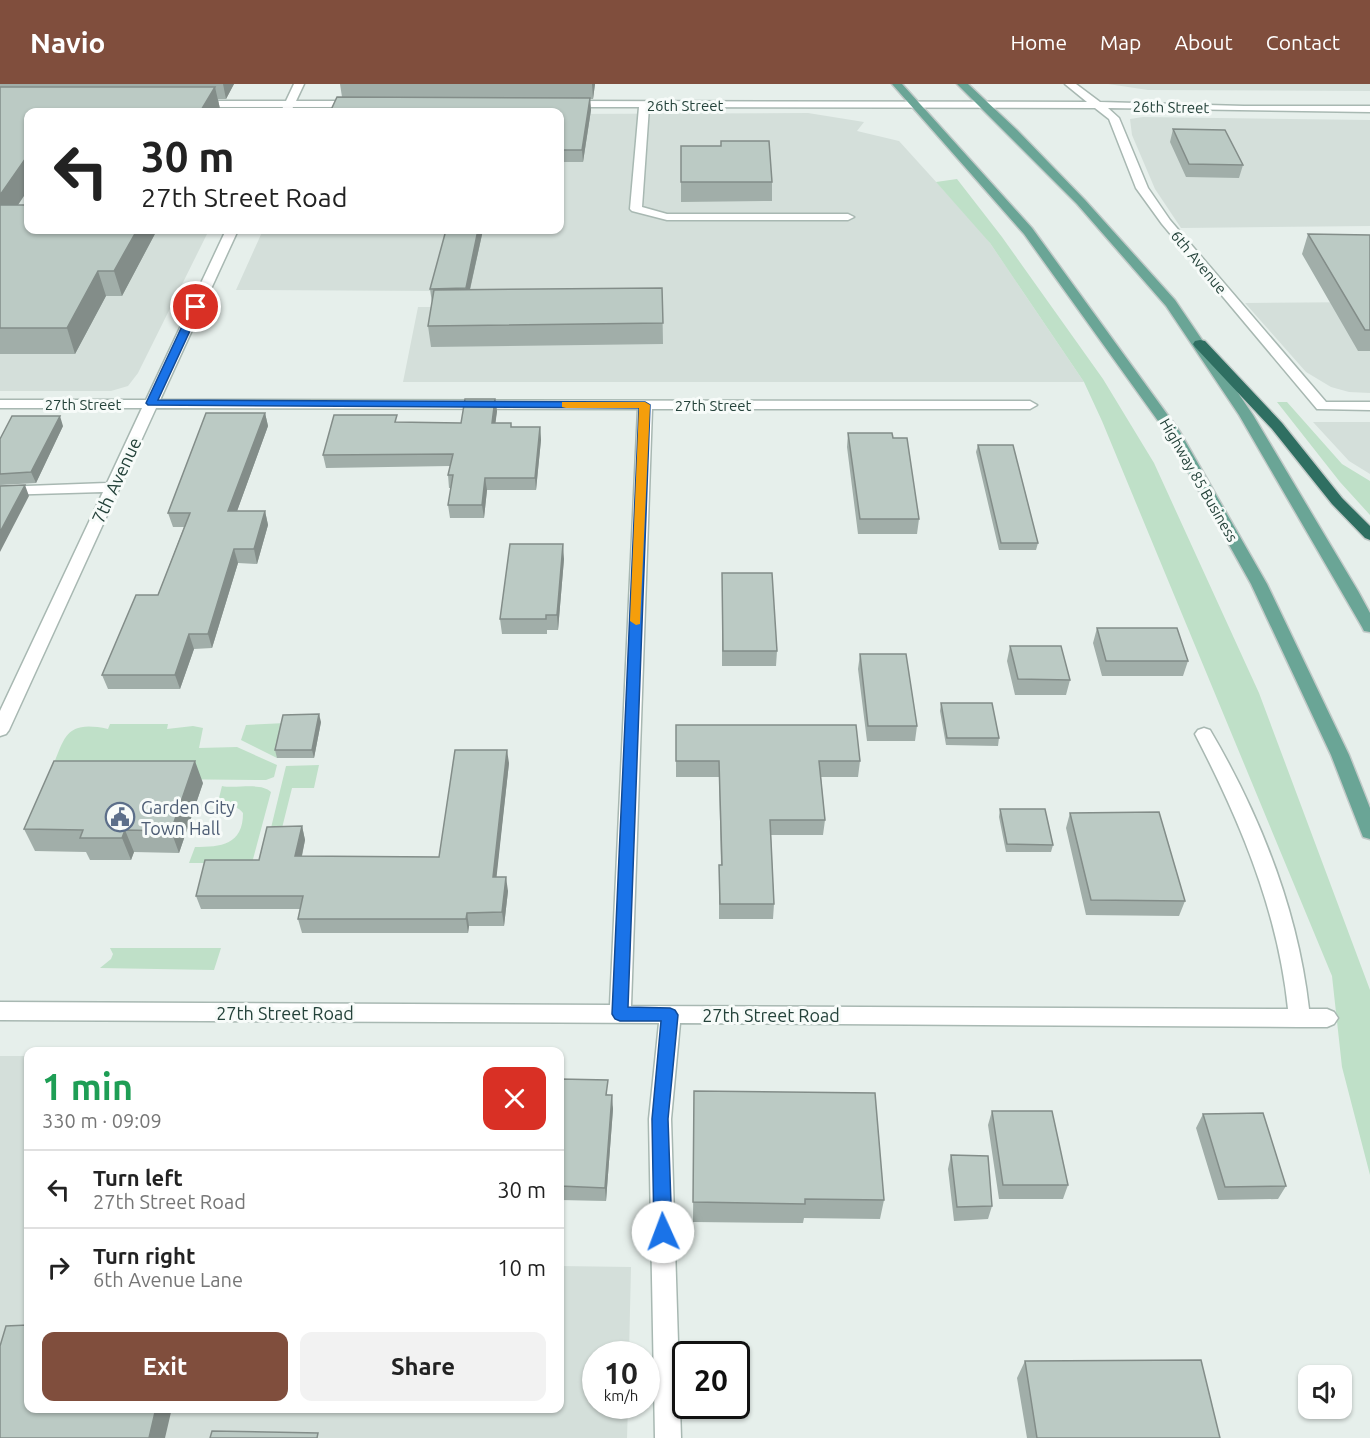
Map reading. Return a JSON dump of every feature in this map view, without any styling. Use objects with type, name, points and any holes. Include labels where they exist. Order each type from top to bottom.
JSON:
[{"type":"highway","points":[[1200,344],[1277,426],[1337,501],[1370,535]]},
{"type":"main road","name":"Highway 85 Business","points":[[897,84],[1028,231],[1173,432],[1259,584],[1340,755],[1370,832]]},
{"type":"main road","points":[[962,84],[987,105],[1099,221],[1200,344],[1294,494],[1370,627]]},
{"type":"street","points":[[288,108],[299,84]]},
{"type":"street","points":[[1070,84],[1098,105]]},
{"type":"street","points":[[185,104],[288,108],[371,104]]},
{"type":"street","name":"26th Street","points":[[549,104],[1098,105],[1370,109]]},
{"type":"street","points":[[644,105],[636,209],[667,218],[848,217]]},
{"type":"street","name":"6th Avenue","points":[[1098,105],[1114,118],[1142,188],[1166,222],[1322,406],[1370,406]]},
{"type":"street","name":"7th Avenue","points":[[0,730],[230,234]]},
{"type":"street","name":"27th Street","points":[[0,404],[1030,405]]},
{"type":"street","points":[[620,1014],[645,405]]},
{"type":"street","points":[[0,491],[112,487]]},
{"type":"street","points":[[1204,734],[1235,793],[1274,897],[1291,956],[1299,1017]]},
{"type":"street","name":"27th Street Road","points":[[0,1011],[1327,1017]]},
{"type":"street","points":[[668,1438],[660,1119],[670,1015]]},
{"type":"shaded area","points":[[1108,84],[1370,84],[1370,91],[1148,90]]},
{"type":"shaded area","points":[[808,113],[864,122],[857,131],[899,141],[986,237],[1084,382],[403,382],[418,307],[431,307],[434,291],[236,290],[261,234],[564,234],[564,114]]},
{"type":"shaded area","points":[[0,115],[24,115],[24,234],[207,234],[138,373],[128,386],[111,391],[0,391]]},
{"type":"shaded area","points":[[1143,117],[1370,120],[1370,226],[1181,228],[1155,189],[1132,135],[1130,119]]},
{"type":"shaded area","points":[[1370,302],[1370,393],[1349,392],[1331,387],[1306,372],[1245,303]]},
{"type":"shaded area","points":[[1313,422],[1370,422],[1370,474],[1349,461]]},
{"type":"shaded area","points":[[0,1056],[24,1056],[24,1413],[564,1413],[564,1266],[631,1267],[629,1341],[582,1341],[582,1419],[628,1419],[627,1438],[0,1438]]},
{"type":"green space","points":[[957,179],[1002,237],[1103,379],[1154,463],[1259,693],[1370,990],[1370,1175],[1342,1067],[1332,976],[1102,421],[1084,382],[990,243],[936,182]]},
{"type":"green space","points":[[1277,402],[1287,402],[1342,464],[1370,481],[1370,515],[1340,482]]},
{"type":"green space","points":[[286,723],[277,758],[241,740],[246,725]]},
{"type":"green space","points":[[110,724],[168,724],[167,729],[193,726],[203,728],[199,748],[237,747],[277,765],[274,777],[266,780],[58,778],[51,771],[64,740],[75,729],[94,727],[108,729]]},
{"type":"green space","points":[[319,765],[314,788],[292,788],[279,840],[270,832],[286,766]]},
{"type":"green space","points":[[222,786],[255,786],[271,792],[252,863],[189,863],[195,847],[222,845],[235,838],[239,832],[243,813],[241,810],[235,807],[217,806]]},
{"type":"green space","points":[[110,948],[221,948],[214,970],[100,968],[111,959],[113,954]]},
{"type":"building","points":[[0,87],[215,87],[202,108],[24,108],[24,161],[0,195]]},
{"type":"building","points":[[337,97],[590,98],[582,150],[564,150],[564,108],[332,108]]},
{"type":"building","points":[[1173,129],[1225,130],[1243,165],[1189,164]]},
{"type":"building","points":[[721,141],[769,141],[772,182],[681,182],[681,146],[721,146]]},
{"type":"building","points":[[0,205],[24,205],[24,234],[135,234],[114,271],[98,271],[67,328],[0,328]]},
{"type":"building","points":[[445,234],[477,234],[466,288],[430,289]]},
{"type":"building","points":[[1308,234],[1370,235],[1370,330],[1365,330]]},
{"type":"building","points":[[662,288],[663,323],[428,326],[434,290]]},
{"type":"building","points":[[465,399],[495,399],[492,423],[511,423],[511,427],[540,427],[535,478],[485,478],[482,505],[448,505],[453,475],[448,475],[453,454],[323,455],[334,415],[397,415],[395,422],[461,423]]},
{"type":"building","points":[[206,413],[265,413],[228,511],[265,511],[254,549],[234,549],[208,634],[189,634],[175,675],[102,675],[136,595],[158,595],[190,513],[168,513]]},
{"type":"building","points":[[12,416],[60,416],[31,472],[0,474],[0,439]]},
{"type":"building","points":[[848,433],[892,433],[893,438],[907,438],[919,519],[860,519]]},
{"type":"building","points":[[978,445],[1013,445],[1038,543],[1001,543]]},
{"type":"building","points":[[25,485],[0,532],[0,486]]},
{"type":"building","points":[[510,544],[563,544],[557,615],[546,615],[546,619],[500,619]]},
{"type":"building","points":[[722,573],[772,573],[777,651],[723,651]]},
{"type":"building","points":[[1097,628],[1177,628],[1188,661],[1106,661]]},
{"type":"building","points":[[1010,646],[1061,646],[1070,680],[1018,679]]},
{"type":"building","points":[[860,654],[906,654],[917,726],[868,726]]},
{"type":"building","points":[[941,703],[992,703],[999,738],[947,738]]},
{"type":"building","points":[[319,714],[312,750],[275,750],[283,715]]},
{"type":"building","points":[[676,725],[856,725],[860,761],[819,761],[825,820],[770,820],[774,904],[720,904],[719,865],[722,865],[719,761],[676,761]]},
{"type":"building","points":[[455,750],[507,750],[493,877],[506,877],[502,912],[467,913],[466,919],[298,919],[303,896],[196,896],[205,860],[259,860],[267,827],[302,826],[295,856],[439,857]]},
{"type":"building","name":"Garden City Town Hall","points":[[54,761],[195,761],[171,831],[125,830],[122,838],[80,838],[83,830],[24,829]]},
{"type":"building","points":[[1000,809],[1045,809],[1053,845],[1007,844]]},
{"type":"building","points":[[1159,812],[1185,901],[1091,900],[1070,813]]},
{"type":"building","points":[[564,1079],[608,1080],[606,1095],[612,1095],[605,1188],[564,1186]]},
{"type":"building","points":[[694,1091],[875,1093],[884,1200],[805,1199],[805,1204],[693,1202]]},
{"type":"building","points":[[992,1111],[1052,1111],[1068,1185],[1003,1185]]},
{"type":"building","points":[[1263,1113],[1286,1186],[1225,1187],[1203,1114]]},
{"type":"building","points":[[951,1155],[988,1156],[992,1206],[957,1207]]},
{"type":"building","points":[[24,1325],[24,1413],[155,1413],[149,1438],[0,1438],[0,1346],[6,1326]]},
{"type":"building","points":[[1201,1360],[1220,1438],[1037,1438],[1025,1361]]},
{"type":"building","points":[[212,1431],[318,1433],[317,1438],[210,1438]]},
{"type":"slow traffic","points":[[566,405],[645,405],[636,621]]},
{"type":"place","name":"Garden City Town Hall","points":[[120,817]]},
{"type":"route","points":[[196,307],[151,403],[645,405],[620,1014],[670,1015],[660,1119],[663,1232]]}]
